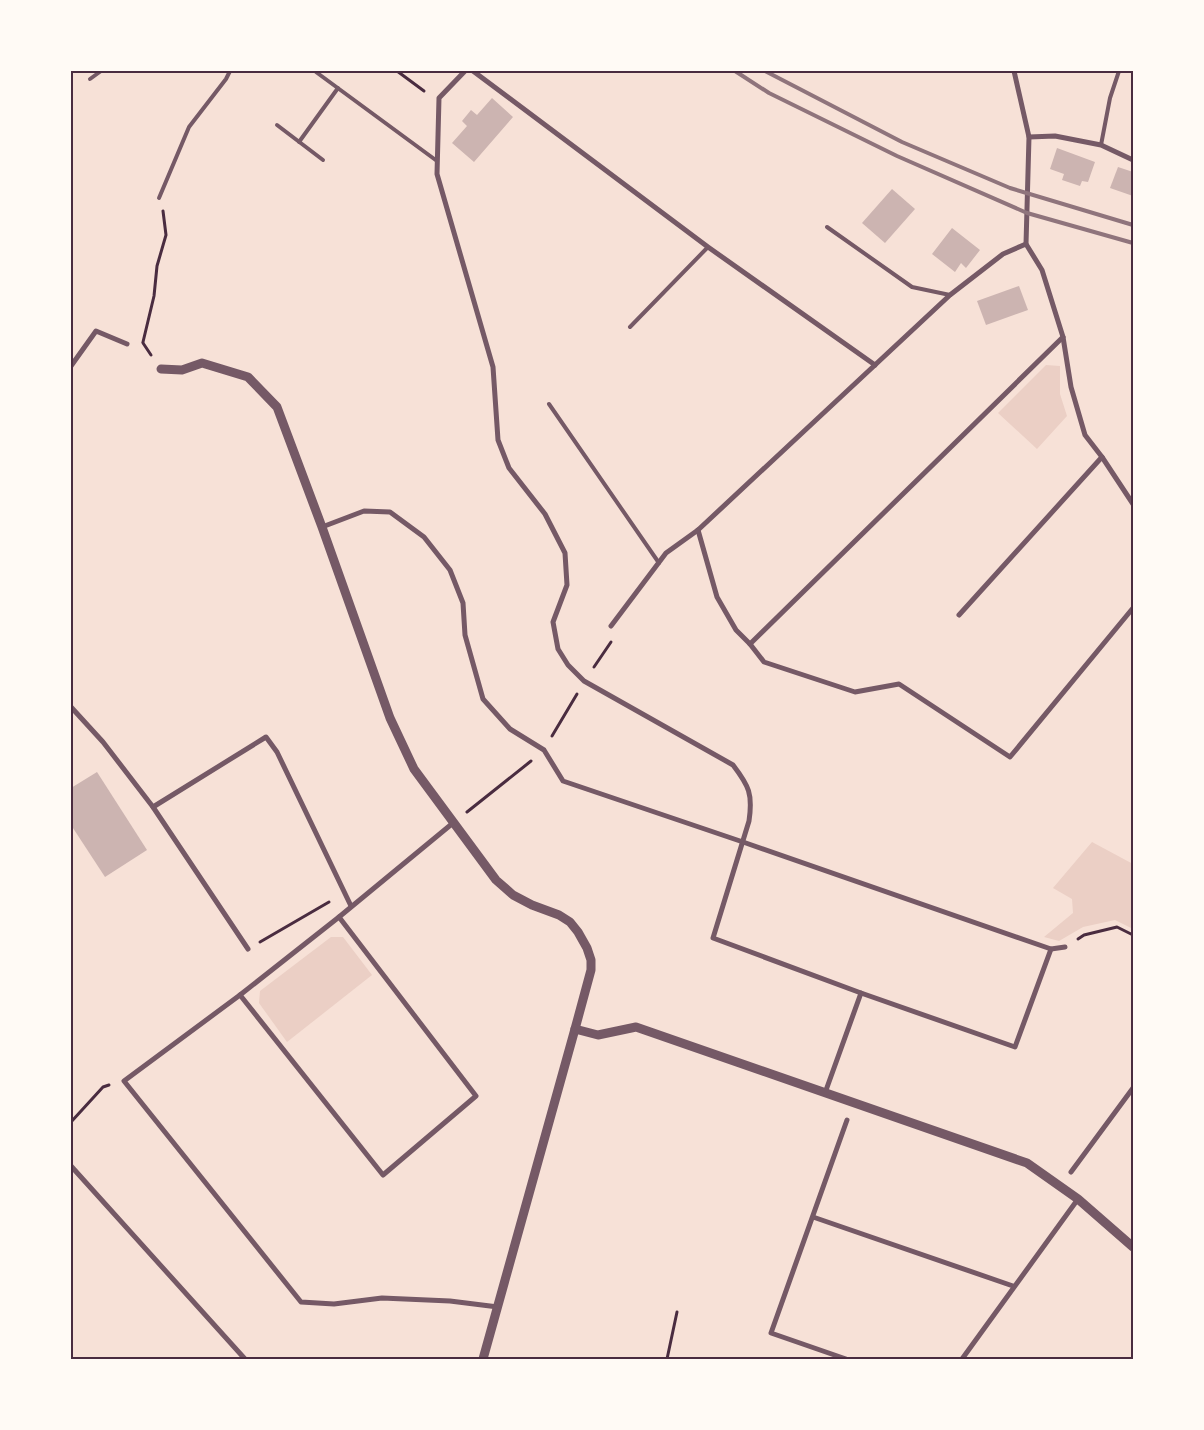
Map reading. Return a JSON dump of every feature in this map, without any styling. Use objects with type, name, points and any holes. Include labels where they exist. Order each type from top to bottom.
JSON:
[{"type":"street","points":[[465,71],[439,98],[438,174],[493,367],[498,440],[509,468],[545,514],[566,553],[566,585],[553,622],[558,649],[568,665],[584,681],[733,765],[746,782],[752,803],[743,842],[713,938],[1015,1047],[1051,949]]},
{"type":"street","points":[[473,71],[708,247],[875,365]]},
{"type":"street","points":[[1014,71],[1029,137],[1026,244],[1042,270],[1063,337],[1071,388],[1085,435],[1133,504]]},
{"type":"street","points":[[1029,137],[1055,136],[1101,145],[1133,160]]},
{"type":"street","points":[[611,626],[666,553],[698,530],[950,295],[1003,254],[1026,244]]},
{"type":"street","points":[[71,366],[96,331],[128,344]]},
{"type":"street","points":[[750,644],[1063,337]]},
{"type":"street","points":[[161,369],[182,370],[202,363],[248,377],[277,407],[390,718],[414,769],[496,880],[513,895],[532,905],[559,915],[570,922],[587,948],[591,960],[575,1029],[483,1359]]},
{"type":"street","points":[[959,615],[1102,457]]},
{"type":"street","points":[[322,527],[364,511],[390,512],[424,537],[450,570],[463,603],[465,635],[483,698],[510,729],[544,750],[563,781],[1051,949],[1065,947]]},
{"type":"street","points":[[698,530],[717,597],[736,630],[764,662],[855,692],[899,684],[1010,757],[1133,608]]},
{"type":"street","points":[[71,707],[103,742],[153,807],[248,949]]},
{"type":"street","points":[[153,807],[266,738],[277,752],[351,906]]},
{"type":"street","points":[[453,823],[339,917],[240,995],[124,1081],[301,1302],[334,1304],[382,1298],[450,1301],[498,1307]]},
{"type":"street","points":[[240,995],[383,1174],[476,1096],[339,917]]},
{"type":"street","points":[[825,1093],[861,993]]},
{"type":"street","points":[[575,1029],[598,1035],[636,1027],[1027,1163],[1078,1199],[1133,1247]]},
{"type":"street","points":[[1071,1172],[1132,1090]]},
{"type":"street","points":[[846,1359],[771,1333],[847,1120]]},
{"type":"street","points":[[71,1166],[244,1359]]},
{"type":"street","points":[[962,1359],[1013,1286],[1078,1199]]},
{"type":"street","points":[[813,1217],[1013,1286]]},
{"type":"lane","points":[[90,79],[101,71]]},
{"type":"lane","points":[[159,198],[190,127],[226,80],[230,71]]},
{"type":"lane","points":[[1101,145],[1110,98],[1119,71]]},
{"type":"lane","points":[[316,72],[438,161]]},
{"type":"lane","points":[[299,142],[338,88]]},
{"type":"lane","points":[[277,125],[323,160]]},
{"type":"lane","points":[[827,227],[912,287],[950,295]]},
{"type":"lane","points":[[630,327],[708,247]]},
{"type":"lane","points":[[549,404],[659,563]]},
{"type":"path","points":[[398,71],[439,102]]},
{"type":"path","points":[[143,343],[154,296],[157,266],[166,235],[163,210],[159,198]]},
{"type":"path","points":[[453,823],[544,750],[584,681],[611,642],[611,626]]},
{"type":"path","points":[[248,949],[344,893]]},
{"type":"path","points":[[1065,947],[1084,935],[1117,927],[1133,935]]},
{"type":"path","points":[[71,1122],[103,1087]]},
{"type":"path","points":[[667,1359],[676,1312]]},
{"type":"shaded area","points":[[1046,365],[1060,366],[1060,394],[1067,416],[1037,449],[998,413]]},
{"type":"shaded area","points":[[1092,842],[1133,864],[1133,929],[1115,920],[1083,927],[1059,941],[1044,937],[1073,913],[1072,899],[1053,888]]},
{"type":"shaded area","points":[[331,937],[343,937],[372,975],[287,1042],[259,1003],[260,991]]},
{"type":"building","points":[[492,98],[513,117],[474,162],[452,143],[467,126],[462,121],[471,110],[477,115]]},
{"type":"building","points":[[1057,148],[1095,162],[1088,182],[1082,181],[1080,186],[1062,180],[1064,174],[1050,169]]},
{"type":"building","points":[[1118,167],[1133,172],[1133,196],[1110,188]]},
{"type":"building","points":[[892,189],[915,209],[885,243],[862,223]]},
{"type":"building","points":[[952,228],[980,250],[966,268],[961,263],[955,272],[932,254]]},
{"type":"building","points":[[1019,286],[1028,310],[986,325],[977,301]]},
{"type":"building","points":[[97,772],[147,850],[105,877],[71,825],[71,788]]},
{"type":"railway","points":[[735,71],[769,93],[897,156],[1027,213],[1133,243]]},
{"type":"railway","points":[[765,71],[902,142],[1010,188],[1133,225]]}]
